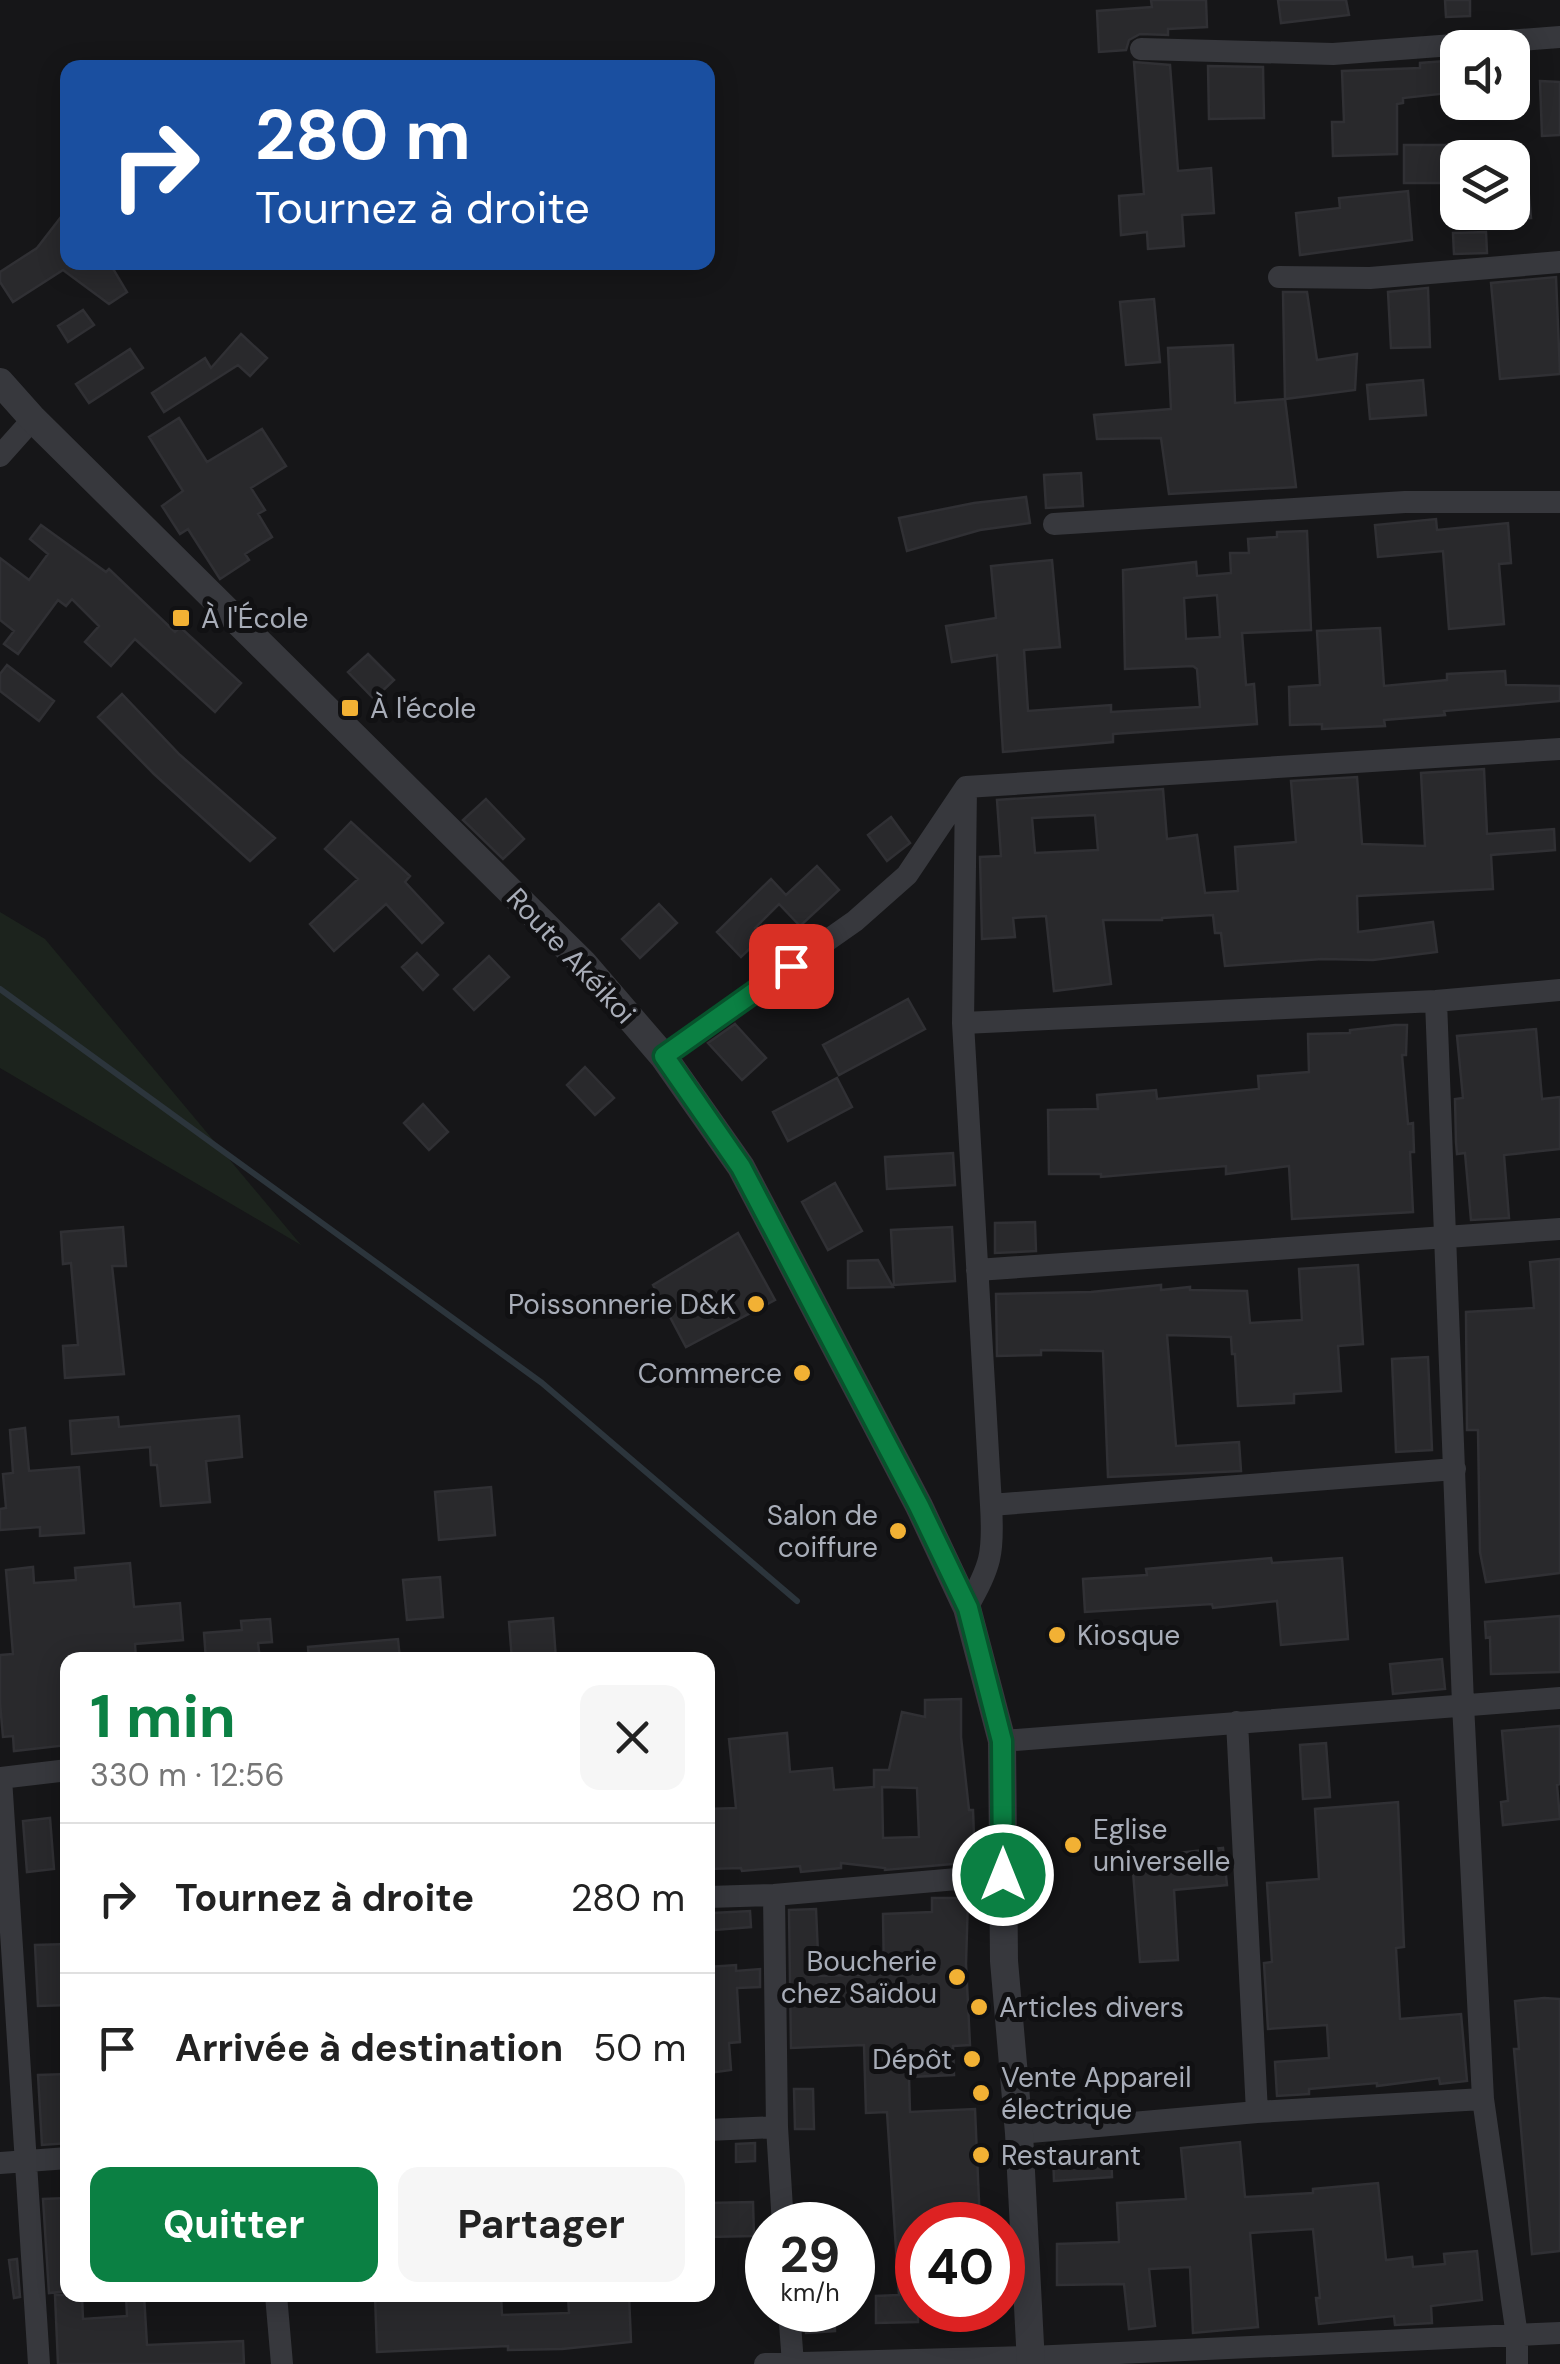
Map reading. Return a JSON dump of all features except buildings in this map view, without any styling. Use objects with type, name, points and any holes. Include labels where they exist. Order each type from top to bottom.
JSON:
[{"type":"street","points":[[1142,49],[1333,54],[1560,37]]},
{"type":"street","points":[[1279,277],[1370,278],[1560,262]]},
{"type":"street","name":"Route Akéikoi","points":[[0,382],[583,963],[664,1056],[741,1167],[919,1506],[968,1608],[1002,1741],[1004,1961],[1019,2133],[1031,2361]]},
{"type":"street","points":[[0,456],[33,419]]},
{"type":"street","points":[[1054,524],[1406,502],[1560,502]]},
{"type":"street","points":[[966,787],[1560,749]]},
{"type":"street","points":[[664,1056],[879,900],[906,875],[966,787]]},
{"type":"street","points":[[966,787],[963,1023],[993,1542],[990,1568],[968,1608]]},
{"type":"street","points":[[963,1023],[1436,1001],[1560,990]]},
{"type":"street","points":[[1436,1001],[1463,1704],[1483,2099],[1517,2336],[1517,2364]]},
{"type":"street","points":[[978,1270],[1560,1229]]},
{"type":"street","points":[[991,1505],[1455,1469]]},
{"type":"street","points":[[1002,1741],[1560,1698]]},
{"type":"street","points":[[1237,1722],[1256,2112]]},
{"type":"street","points":[[39,2364],[1,1778],[60,1771]]},
{"type":"street","points":[[715,1897],[1003,1875]]},
{"type":"street","points":[[774,1894],[782,2202]]},
{"type":"street","points":[[1019,2133],[1256,2112],[1483,2099]]},
{"type":"street","points":[[715,2130],[777,2128]]},
{"type":"street","points":[[0,2162],[60,2159]]},
{"type":"street","points":[[277,2302],[282,2364]]},
{"type":"street","points":[[791,2332],[793,2363]]},
{"type":"street","points":[[765,2364],[1280,2355],[1560,2333]]},
{"type":"shaded area","points":[[0,912],[45,939],[301,1245],[0,1068]]},
{"type":"waterway","points":[[0,989],[542,1383],[797,1601]]},
{"type":"place","name":"À l'École","points":[[181,618]]},
{"type":"place","name":"À l'école","points":[[350,708]]},
{"type":"place","name":"Poissonnerie D&K","points":[[756,1304]]},
{"type":"place","name":"Commerce","points":[[802,1373]]},
{"type":"place","name":"Salon de coiffure","points":[[898,1531]]},
{"type":"place","name":"Kiosque","points":[[1057,1635]]},
{"type":"place","name":"Eglise universelle","points":[[1073,1845]]},
{"type":"place","name":"Boucherie chez Saïdou","points":[[957,1977]]},
{"type":"place","name":"Articles divers","points":[[979,2007]]},
{"type":"place","name":"Dépôt","points":[[972,2059]]},
{"type":"place","name":"Vente Appareil électrique","points":[[981,2093]]},
{"type":"place","name":"Restaurant","points":[[981,2155]]},
{"type":"route","points":[[791,966],[664,1056],[741,1167],[919,1506],[968,1608],[1002,1741],[1003,1875]]}]
